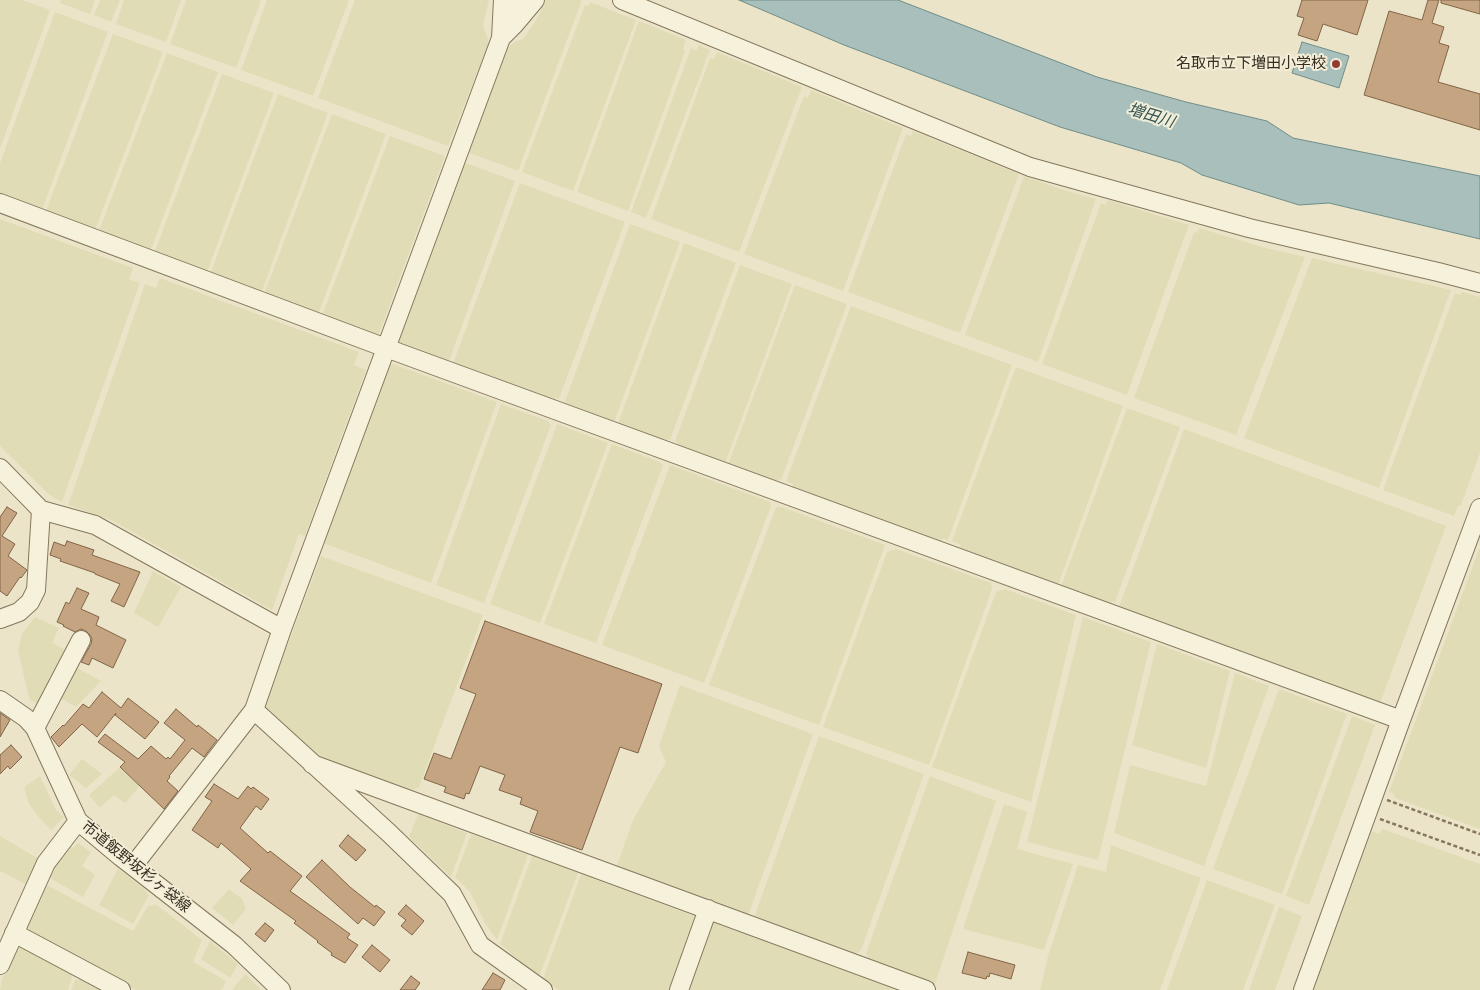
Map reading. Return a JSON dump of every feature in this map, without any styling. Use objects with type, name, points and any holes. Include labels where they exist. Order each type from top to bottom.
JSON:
[{"type":"street","points":[[501,38],[503,0]]},
{"type":"street","points":[[133,866],[254,710],[282,628],[501,38],[517,0]]},
{"type":"street","points":[[501,38],[535,0]]},
{"type":"street","points":[[622,0],[1030,167],[1249,228],[1480,283]]},
{"type":"street","points":[[0,203],[386,348],[1401,720]]},
{"type":"street","points":[[0,468],[41,510],[95,525],[282,628]]},
{"type":"street","points":[[1303,990],[1480,508]]},
{"type":"street","points":[[0,619],[19,612],[30,602],[36,590],[41,510]]},
{"type":"street","points":[[35,728],[81,640]]},
{"type":"street","name":"市道飯野坂杉ヶ袋線","points":[[0,700],[26,718],[35,728],[78,821],[234,945],[281,990]]},
{"type":"street","points":[[254,710],[389,833],[452,894],[480,945],[543,990]]},
{"type":"street","points":[[312,764],[926,990]]},
{"type":"street","points":[[0,965],[46,864],[78,821]]},
{"type":"street","points":[[679,990],[708,909]]},
{"type":"street","points":[[14,933],[121,990]]},
{"type":"path","points":[[1374,795],[1480,834]]},
{"type":"path","points":[[1367,814],[1480,855]]},
{"type":"shaded area","points":[[0,0],[22,0],[50,10],[0,149]]},
{"type":"shaded area","points":[[61,0],[95,0],[90,14],[60,3]]},
{"type":"shaded area","points":[[100,0],[120,0],[111,22],[94,15]]},
{"type":"shaded area","points":[[124,0],[181,0],[166,42],[116,24]]},
{"type":"shaded area","points":[[186,0],[261,0],[236,68],[170,44]]},
{"type":"shaded area","points":[[267,0],[349,0],[313,96],[241,70]]},
{"type":"shaded area","points":[[355,0],[489,0],[483,26],[488,39],[488,45],[448,146],[318,98]]},
{"type":"shaded area","points":[[546,0],[582,0],[518,171],[467,152],[504,51],[514,42],[523,39],[535,22]]},
{"type":"shaded area","points":[[590,2],[636,20],[573,191],[522,172],[585,5],[589,6]]},
{"type":"shaded area","points":[[55,12],[108,32],[40,215],[0,200],[0,163]]},
{"type":"shaded area","points":[[639,21],[686,40],[683,49],[685,51],[628,211],[577,192]]},
{"type":"shaded area","points":[[113,34],[163,52],[95,230],[44,216]]},
{"type":"shaded area","points":[[699,45],[710,50],[646,218],[631,212],[691,48],[697,50]]},
{"type":"shaded area","points":[[717,52],[802,87],[739,252],[651,219],[710,58],[714,59]]},
{"type":"shaded area","points":[[167,53],[218,72],[149,255],[99,231]]},
{"type":"shaded area","points":[[222,74],[274,93],[207,272],[153,256]]},
{"type":"shaded area","points":[[811,90],[903,128],[843,291],[744,254],[804,96],[808,98]]},
{"type":"shaded area","points":[[278,94],[328,113],[260,296],[210,274]]},
{"type":"shaded area","points":[[332,114],[386,134],[319,312],[316,312],[315,316],[263,297]]},
{"type":"shaded area","points":[[913,131],[1019,174],[960,333],[848,292],[906,134],[911,136]]},
{"type":"shaded area","points":[[390,136],[445,156],[377,339],[325,320],[327,315],[323,313]]},
{"type":"shaded area","points":[[463,162],[515,181],[449,361],[443,359],[442,362],[394,344]]},
{"type":"shaded area","points":[[1024,176],[1096,199],[1038,362],[965,335]]},
{"type":"shaded area","points":[[520,183],[625,222],[559,399],[556,398],[554,403],[452,366]]},
{"type":"shaded area","points":[[1107,200],[1189,225],[1127,395],[1042,364],[1101,203],[1106,205]]},
{"type":"shaded area","points":[[0,219],[133,268],[129,279],[140,283],[62,502],[48,494],[0,446]]},
{"type":"shaded area","points":[[630,224],[680,242],[613,425],[567,408],[565,401]]},
{"type":"shaded area","points":[[1199,228],[1266,248],[1305,257],[1236,435],[1134,398],[1194,232],[1197,233]]},
{"type":"shaded area","points":[[684,243],[736,263],[670,440],[668,439],[666,444],[617,426]]},
{"type":"shaded area","points":[[1312,258],[1451,290],[1379,488],[1244,438]]},
{"type":"shaded area","points":[[740,265],[792,284],[724,466],[677,448],[678,443],[675,441]]},
{"type":"shaded area","points":[[160,278],[359,352],[354,365],[366,370],[305,536],[299,534],[272,610],[111,520],[68,505],[145,284],[156,288]]},
{"type":"shaded area","points":[[795,285],[847,304],[781,480],[778,479],[776,485],[727,467]]},
{"type":"shaded area","points":[[1462,292],[1480,297],[1480,453],[1461,505],[1458,506],[1454,516],[1383,490],[1455,293],[1460,295]]},
{"type":"shaded area","points":[[851,306],[1012,365],[948,540],[943,538],[940,545],[791,490],[793,484],[786,481]]},
{"type":"shaded area","points":[[393,364],[497,402],[431,583],[323,543],[386,367]]},
{"type":"shaded area","points":[[1016,367],[1123,406],[1057,588],[958,552],[961,545],[952,541]]},
{"type":"shaded area","points":[[501,404],[548,421],[551,425],[484,603],[436,585]]},
{"type":"shaded area","points":[[1127,408],[1180,427],[1115,602],[1112,601],[1110,607],[1060,589]]},
{"type":"shaded area","points":[[557,424],[608,443],[540,623],[490,604]]},
{"type":"shaded area","points":[[1184,429],[1446,526],[1379,706],[1118,610]]},
{"type":"shaded area","points":[[612,444],[660,462],[663,466],[596,643],[544,624]]},
{"type":"shaded area","points":[[670,465],[770,502],[771,506],[704,683],[602,645]]},
{"type":"shaded area","points":[[776,507],[782,507],[885,545],[819,725],[709,685]]},
{"type":"shaded area","points":[[896,549],[991,583],[992,589],[929,765],[823,727],[887,552]]},
{"type":"shaded area","points":[[1479,549],[1480,829],[1395,798],[1394,794],[1389,792]]},
{"type":"shaded area","points":[[321,556],[483,615],[419,787],[409,792],[326,763],[264,707]]},
{"type":"shaded area","points":[[153,571],[181,587],[158,627],[134,613]]},
{"type":"shaded area","points":[[1005,589],[1076,615],[1031,802],[932,767],[996,592]]},
{"type":"shaded area","points":[[35,617],[59,628],[52,643],[71,653],[43,706],[30,700],[18,650],[22,634]]},
{"type":"shaded area","points":[[1083,617],[1151,642],[1098,860],[1027,842]]},
{"type":"shaded area","points":[[1157,644],[1230,671],[1206,768],[1132,745]]},
{"type":"shaded area","points":[[73,666],[101,681],[76,707],[57,696]]},
{"type":"shaded area","points":[[1235,673],[1269,686],[1204,866],[1114,833],[1130,765],[1206,786]]},
{"type":"shaded area","points":[[680,685],[813,734],[748,916],[616,868],[633,820],[666,762],[659,746]]},
{"type":"shaded area","points":[[1279,689],[1347,714],[1282,894],[1213,869]]},
{"type":"shaded area","points":[[1352,716],[1375,725],[1309,905],[1286,896]]},
{"type":"shaded area","points":[[819,736],[924,774],[861,950],[854,955],[756,920],[755,915]]},
{"type":"shaded area","points":[[82,759],[102,774],[86,788],[69,775]]},
{"type":"shaded area","points":[[119,768],[140,786],[125,803],[114,795],[100,808],[89,795]]},
{"type":"shaded area","points":[[40,776],[56,810],[64,817],[51,830],[29,804],[24,787]]},
{"type":"shaded area","points":[[930,776],[996,801],[935,984],[868,959],[866,953]]},
{"type":"shaded area","points":[[1004,804],[1027,812],[1017,849],[1073,864],[1044,950],[963,929]]},
{"type":"shaded area","points":[[418,814],[467,833],[451,877],[409,837]]},
{"type":"shaded area","points":[[1383,829],[1480,864],[1480,990],[1313,990],[1372,831],[1379,834]]},
{"type":"shaded area","points":[[471,834],[528,855],[497,940],[486,925],[470,892],[455,877]]},
{"type":"shaded area","points":[[0,836],[39,859],[27,885],[0,871]]},
{"type":"shaded area","points":[[78,843],[91,852],[82,866],[95,875],[83,897],[50,878],[61,853],[68,845],[73,848]]},
{"type":"shaded area","points":[[1111,845],[1201,878],[1160,990],[1040,990],[1048,956],[1078,865],[1106,872]]},
{"type":"shaded area","points":[[532,856],[578,873],[539,977],[500,944]]},
{"type":"shaded area","points":[[118,869],[142,887],[149,895],[133,924],[99,905]]},
{"type":"shaded area","points":[[581,874],[696,917],[670,990],[558,990],[543,979]]},
{"type":"shaded area","points":[[1207,880],[1275,905],[1243,990],[1167,990]]},
{"type":"shaded area","points":[[47,885],[133,931],[148,906],[157,905],[202,940],[193,962],[226,981],[221,990],[136,990],[25,928]]},
{"type":"shaded area","points":[[229,889],[242,899],[246,909],[233,925],[212,908]]},
{"type":"shaded area","points":[[1279,907],[1302,916],[1275,990],[1249,990]]},
{"type":"shaded area","points":[[712,922],[898,990],[687,990]]},
{"type":"shaded area","points":[[210,941],[238,964],[230,978],[201,959]]},
{"type":"shaded area","points":[[18,946],[28,947],[71,971],[72,978],[68,990],[0,990],[2,979]]},
{"type":"shaded area","points":[[245,974],[261,990],[232,990]]},
{"type":"shaded area","points":[[84,979],[105,990],[71,990],[75,980]]},
{"type":"water","name":"増田川","points":[[739,0],[898,0],[1097,77],[1186,102],[1267,121],[1293,138],[1480,176],[1480,239],[1329,203],[1299,205],[1202,175],[1181,163],[1060,127],[844,45]]},
{"type":"water","points":[[1302,42],[1349,56],[1339,88],[1292,73]]},
{"type":"building","points":[[1302,0],[1368,0],[1357,35],[1323,24],[1317,41],[1298,35],[1304,18],[1297,16]]},
{"type":"building","points":[[1428,0],[1439,0],[1432,23],[1444,27],[1439,43],[1449,46],[1438,82],[1480,94],[1480,130],[1364,95],[1389,11],[1422,20]]},
{"type":"building","points":[[1441,0],[1480,0],[1480,14],[1441,3]]},
{"type":"building","points":[[7,507],[17,513],[2,536],[15,544],[8,556],[27,570],[7,596],[0,591],[0,517]]},
{"type":"building","points":[[67,541],[94,550],[92,555],[140,572],[124,607],[111,601],[120,584],[60,561],[61,559],[50,555],[54,542],[65,546]]},
{"type":"building","points":[[77,588],[89,593],[81,609],[99,617],[96,625],[126,640],[113,668],[92,658],[89,665],[81,662],[91,644],[92,639],[90,635],[81,629],[75,632],[57,622],[66,602],[69,604]]},
{"type":"building","points":[[485,621],[662,684],[638,753],[620,747],[582,850],[530,832],[538,811],[520,804],[522,798],[499,790],[505,775],[480,766],[469,794],[466,793],[464,799],[444,792],[446,787],[424,779],[434,753],[451,759],[476,694],[460,688]]},
{"type":"building","points":[[102,692],[121,708],[128,698],[159,722],[145,739],[115,715],[116,713],[97,737],[82,724],[59,747],[51,737],[64,726],[83,704],[89,708]]},
{"type":"building","points":[[176,709],[197,727],[198,725],[217,740],[204,757],[192,748],[169,776],[167,781],[178,791],[164,809],[120,767],[125,762],[98,742],[105,734],[138,759],[151,746],[166,759],[168,757],[170,759],[185,740],[164,723]]},
{"type":"building","points":[[0,713],[10,720],[0,737]]},
{"type":"building","points":[[11,745],[22,757],[10,769],[8,766],[0,774],[0,755]]},
{"type":"building","points":[[214,784],[238,799],[248,786],[251,789],[253,787],[269,799],[261,810],[256,806],[240,828],[268,853],[270,851],[302,876],[290,891],[350,934],[347,938],[358,945],[345,963],[331,955],[332,953],[294,923],[296,921],[240,881],[251,869],[221,843],[218,848],[192,830],[212,801],[205,797]]},
{"type":"building","points":[[348,835],[366,850],[356,861],[339,846]]},
{"type":"building","points":[[322,860],[350,887],[375,907],[376,905],[385,912],[374,926],[363,918],[358,924],[306,877]]},
{"type":"building","points":[[406,905],[424,921],[412,935],[401,926],[406,920],[398,914]]},
{"type":"building","points":[[265,923],[274,930],[265,942],[255,934]]},
{"type":"building","points":[[372,945],[390,960],[380,972],[362,957]]},
{"type":"building","points":[[968,952],[1015,965],[1011,979],[990,973],[986,979],[962,973]]},
{"type":"building","points":[[493,973],[505,980],[500,990],[482,990]]},
{"type":"building","points":[[411,976],[420,983],[415,990],[400,990]]},
{"type":"place","name":"名取市立下増田小学校","points":[[1336,64]]}]
